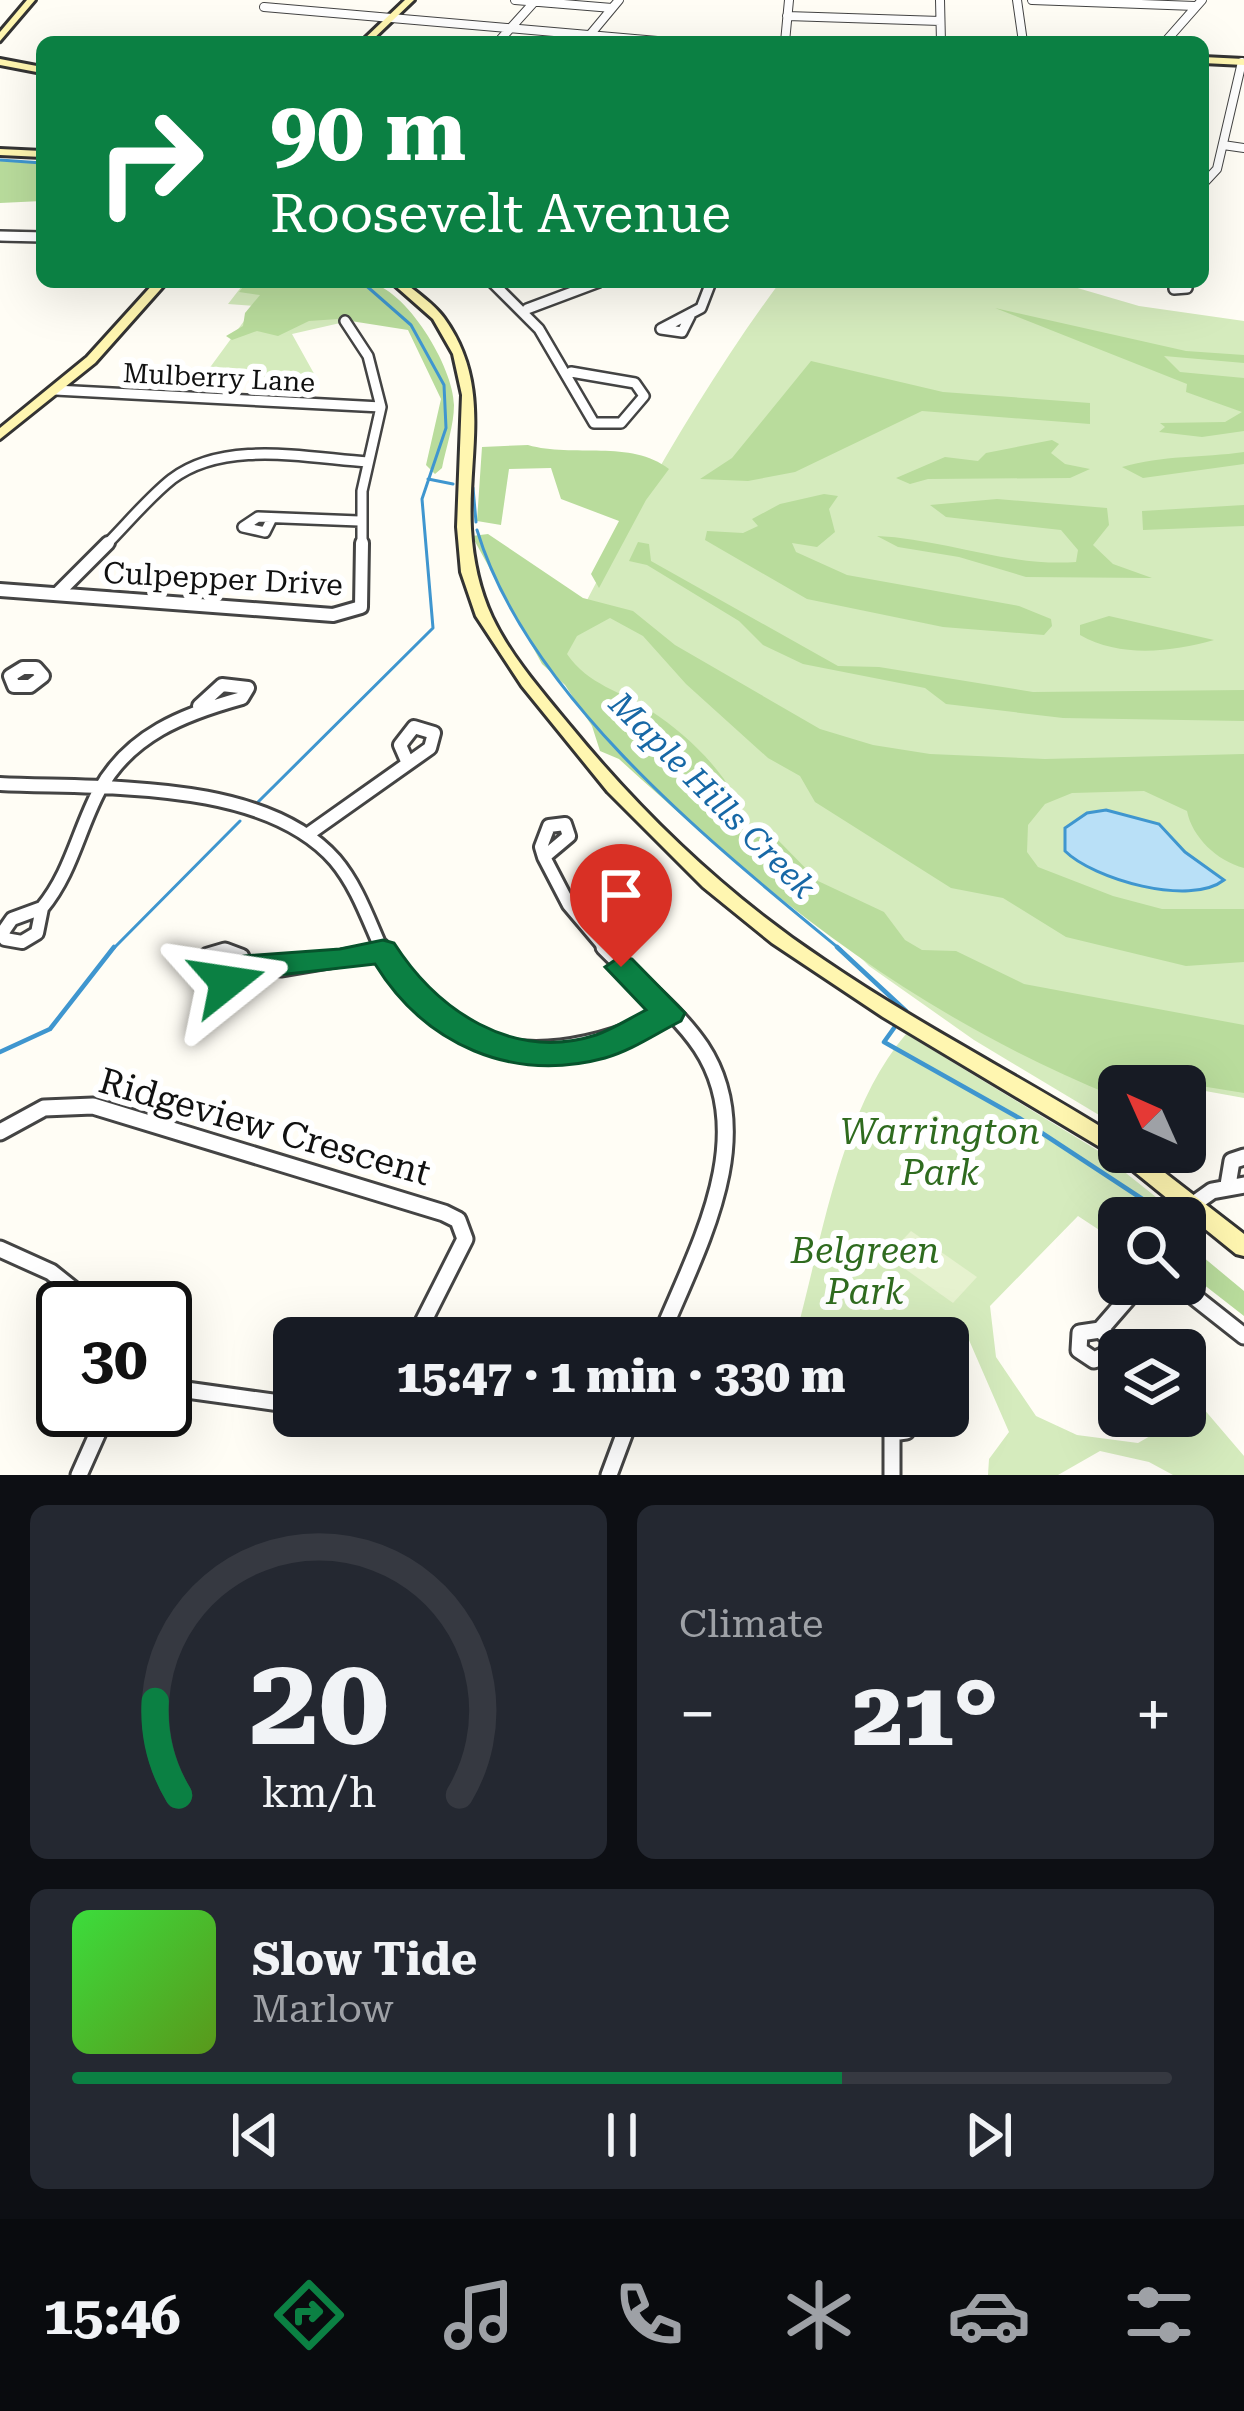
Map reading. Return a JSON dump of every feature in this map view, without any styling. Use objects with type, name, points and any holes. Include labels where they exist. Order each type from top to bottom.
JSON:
[{"type":"main road","points":[[371,36],[410,0]]},
{"type":"main road","points":[[0,38],[27,3]]},
{"type":"main road","points":[[1209,60],[1243,62]]},
{"type":"main road","points":[[0,62],[36,69]]},
{"type":"main road","points":[[0,152],[36,154]]},
{"type":"main road","points":[[0,435],[124,327],[156,288]]},
{"type":"main road","points":[[405,288],[421,301],[463,359],[473,411],[460,504],[463,561],[482,613],[505,653],[593,767],[658,835],[814,964],[1098,1136]]},
{"type":"main road","points":[[1152,1173],[1185,1197]]},
{"type":"main road","points":[[1206,1215],[1238,1243],[1244,1262]]},
{"type":"street","points":[[273,0],[264,7],[566,36]]},
{"type":"street","points":[[515,0],[612,8]]},
{"type":"street","points":[[589,36],[619,0]]},
{"type":"street","points":[[788,36],[789,0]]},
{"type":"street","points":[[940,0],[941,36]]},
{"type":"street","points":[[1017,0],[1022,36]]},
{"type":"street","points":[[1032,0],[1193,3]]},
{"type":"street","points":[[1171,0],[1193,3]]},
{"type":"street","points":[[504,36],[535,1]]},
{"type":"street","points":[[1161,36],[1193,3]]},
{"type":"street","points":[[1169,36],[1193,3]]},
{"type":"street","points":[[788,16],[940,21]]},
{"type":"street","points":[[1209,178],[1217,169],[1243,62]]},
{"type":"street","points":[[1223,145],[1244,148]]},
{"type":"street","points":[[0,236],[36,237]]},
{"type":"street","points":[[500,288],[527,310],[571,372],[592,419],[601,426],[628,419],[644,396],[644,388],[635,383],[571,372]]},
{"type":"street","points":[[527,310],[584,288]]},
{"type":"street","points":[[690,316],[707,303],[710,288]]},
{"type":"street","points":[[344,321],[368,356],[381,406]]},
{"type":"street","name":"Mulberry Lane","points":[[55,390],[381,406]]},
{"type":"street","name":"Culpepper Drive","points":[[0,590],[352,613],[364,602],[359,521],[381,406]]},
{"type":"street","points":[[58,593],[173,478],[195,466],[252,456],[368,462]]},
{"type":"street","points":[[271,520],[359,521]]},
{"type":"street","points":[[42,908],[80,847],[99,791],[125,754],[199,706]]},
{"type":"street","points":[[307,835],[407,761]]},
{"type":"street","points":[[0,784],[212,800],[307,835],[359,890],[383,951],[406,989],[435,1016],[472,1040],[513,1052],[552,1054],[602,1046],[669,1013]]},
{"type":"street","points":[[542,859],[608,952],[700,1046],[723,1086],[730,1124],[718,1184],[668,1317]]},
{"type":"street","points":[[244,968],[340,961],[383,951]]},
{"type":"street","name":"Ridgeview Crescent","points":[[0,1132],[28,1111],[49,1104],[94,1106],[444,1213],[458,1220],[465,1239],[426,1317]]},
{"type":"street","points":[[1206,1199],[1236,1185],[1232,1160],[1244,1157]]},
{"type":"street","points":[[0,1249],[62,1281]]},
{"type":"street","points":[[1101,1329],[1122,1305]]},
{"type":"street","points":[[1205,1305],[1244,1336]]},
{"type":"street","points":[[192,1389],[273,1401]]},
{"type":"street","points":[[79,1475],[96,1437]]},
{"type":"street","points":[[608,1475],[623,1437]]},
{"type":"street","points":[[892,1437],[892,1475]]},
{"type":"green space","points":[[0,160],[36,163],[36,201],[0,203]]},
{"type":"green space","points":[[240,288],[380,288],[406,308],[292,334],[317,379],[212,374],[200,392],[192,392],[255,306],[228,304]]},
{"type":"green space","points":[[242,288],[383,288],[397,298],[437,351],[452,389],[453,420],[442,468],[435,474],[426,465],[441,399],[408,330],[338,319],[309,321],[278,336],[257,331],[232,340],[226,336],[243,326],[245,313],[260,295],[239,292]]},
{"type":"green space","points":[[776,288],[1078,288],[1139,306],[1244,321],[1244,1098],[1206,1091],[1206,1065],[1098,1065],[1098,1114],[974,1040],[869,966],[559,654],[662,464]]},
{"type":"green space","points":[[995,308],[1186,351],[1244,355],[1244,363],[1164,356],[1180,372],[1244,378],[1244,431],[1202,437],[1159,432],[1165,427],[1160,423],[1225,422],[1242,412],[1186,392],[1187,384]]},
{"type":"green space","points":[[811,361],[943,392],[1090,403],[1090,424],[922,411],[795,472],[748,481],[700,479],[732,458]]},
{"type":"green space","points":[[1052,440],[1059,444],[1051,453],[1065,464],[1090,469],[1070,478],[928,479],[910,484],[896,478],[945,457],[978,461],[986,453]]},
{"type":"green space","points":[[528,445],[637,454],[669,469],[646,500],[599,588],[591,574],[619,521],[561,499],[551,468],[509,469],[501,525],[477,521],[482,447]]},
{"type":"green space","points":[[1244,452],[1244,464],[1143,478],[1122,467],[1168,459]]},
{"type":"green space","points":[[824,494],[838,496],[829,509],[835,532],[817,547],[792,543],[796,552],[847,575],[1019,606],[1051,619],[1052,626],[1044,635],[943,627],[807,599],[705,540],[707,531],[743,533],[758,526],[752,519],[780,504]]},
{"type":"green space","points":[[997,499],[1107,508],[1109,525],[1093,545],[1113,564],[1152,578],[1026,577],[959,557],[898,547],[877,536],[1026,560],[1076,562],[1078,550],[1061,530],[946,517],[930,505]]},
{"type":"green space","points":[[1244,505],[1244,526],[1143,530],[1142,511]]},
{"type":"green space","points":[[488,534],[583,598],[633,611],[675,645],[820,729],[873,745],[930,754],[1045,759],[1244,754],[1244,868],[1207,847],[1187,811],[1144,791],[1072,793],[1045,804],[1028,825],[1027,852],[1038,867],[1162,909],[1244,909],[1244,962],[1186,966],[1066,937],[1003,898],[951,888],[815,802],[800,776],[768,758],[686,684],[643,636],[610,618],[577,636],[567,654],[585,673],[651,711],[698,749],[736,797],[750,833],[777,839],[818,881],[884,912],[905,940],[922,950],[956,951],[1024,984],[1244,1025],[1244,1093],[1206,1087],[1206,1065],[1098,1065],[1098,1089],[973,1029],[850,951],[735,861],[619,759],[600,751],[592,726],[565,685],[542,664],[472,536]]},
{"type":"green space","points":[[638,542],[649,544],[651,561],[838,666],[879,667],[1033,692],[1244,690],[1244,721],[1063,718],[946,704],[925,688],[803,664],[763,645],[739,621],[647,565],[629,561]]},
{"type":"green space","points":[[1109,616],[1214,640],[1146,651],[1112,647],[1080,635],[1080,625]]},
{"type":"green space","points":[[906,1034],[1097,1150],[1098,1173],[1126,1173],[1156,1197],[1098,1197],[1098,1229],[1078,1216],[990,1306],[996,1357],[1036,1416],[1077,1435],[1138,1443],[1148,1437],[1206,1437],[1206,1412],[1244,1456],[1244,1475],[1173,1475],[1149,1462],[1100,1451],[1058,1475],[988,1475],[989,1459],[1009,1432],[969,1340],[969,1317],[800,1317],[849,1138],[883,1065]]},
{"type":"green space","points":[[911,1231],[977,1277],[953,1303],[887,1256]]},
{"type":"green space","points":[[1206,1259],[1244,1291],[1244,1316],[1206,1286]]},
{"type":"water","points":[[1106,810],[1159,824],[1185,852],[1224,880],[1209,888],[1166,890],[1119,880],[1078,861],[1065,851],[1065,828],[1087,813]]},
{"type":"waterway","name":"Maple Hills Creek","points":[[0,160],[36,163]]},
{"type":"waterway","name":"Maple Hills Creek","points":[[369,288],[411,325],[444,385],[446,428],[429,479]]},
{"type":"waterway","points":[[257,803],[433,628],[422,499],[429,479]]},
{"type":"waterway","name":"Maple Hills Creek","points":[[429,479],[453,484]]},
{"type":"waterway","name":"Maple Hills Creek","points":[[473,488],[476,522]]},
{"type":"waterway","points":[[477,530],[502,591],[537,651],[580,708],[682,814],[841,950]]},
{"type":"waterway","points":[[112,950],[240,821]]},
{"type":"waterway","points":[[0,1052],[50,1029],[114,947]]},
{"type":"waterway","points":[[837,947],[906,1011]]},
{"type":"waterway","name":"Maple Hills Creek","points":[[894,1028],[884,1042],[1019,1118],[1139,1197]]},
{"type":"route","points":[[227,982],[244,968],[283,968],[383,951],[406,989],[435,1016],[472,1040],[513,1052],[552,1054],[602,1046],[669,1013],[621,967]]},
{"type":"park label","name":"Warrington Park","points":[[940,1152]]},
{"type":"park label","name":"Belgreen Park","points":[[865,1270]]}]
